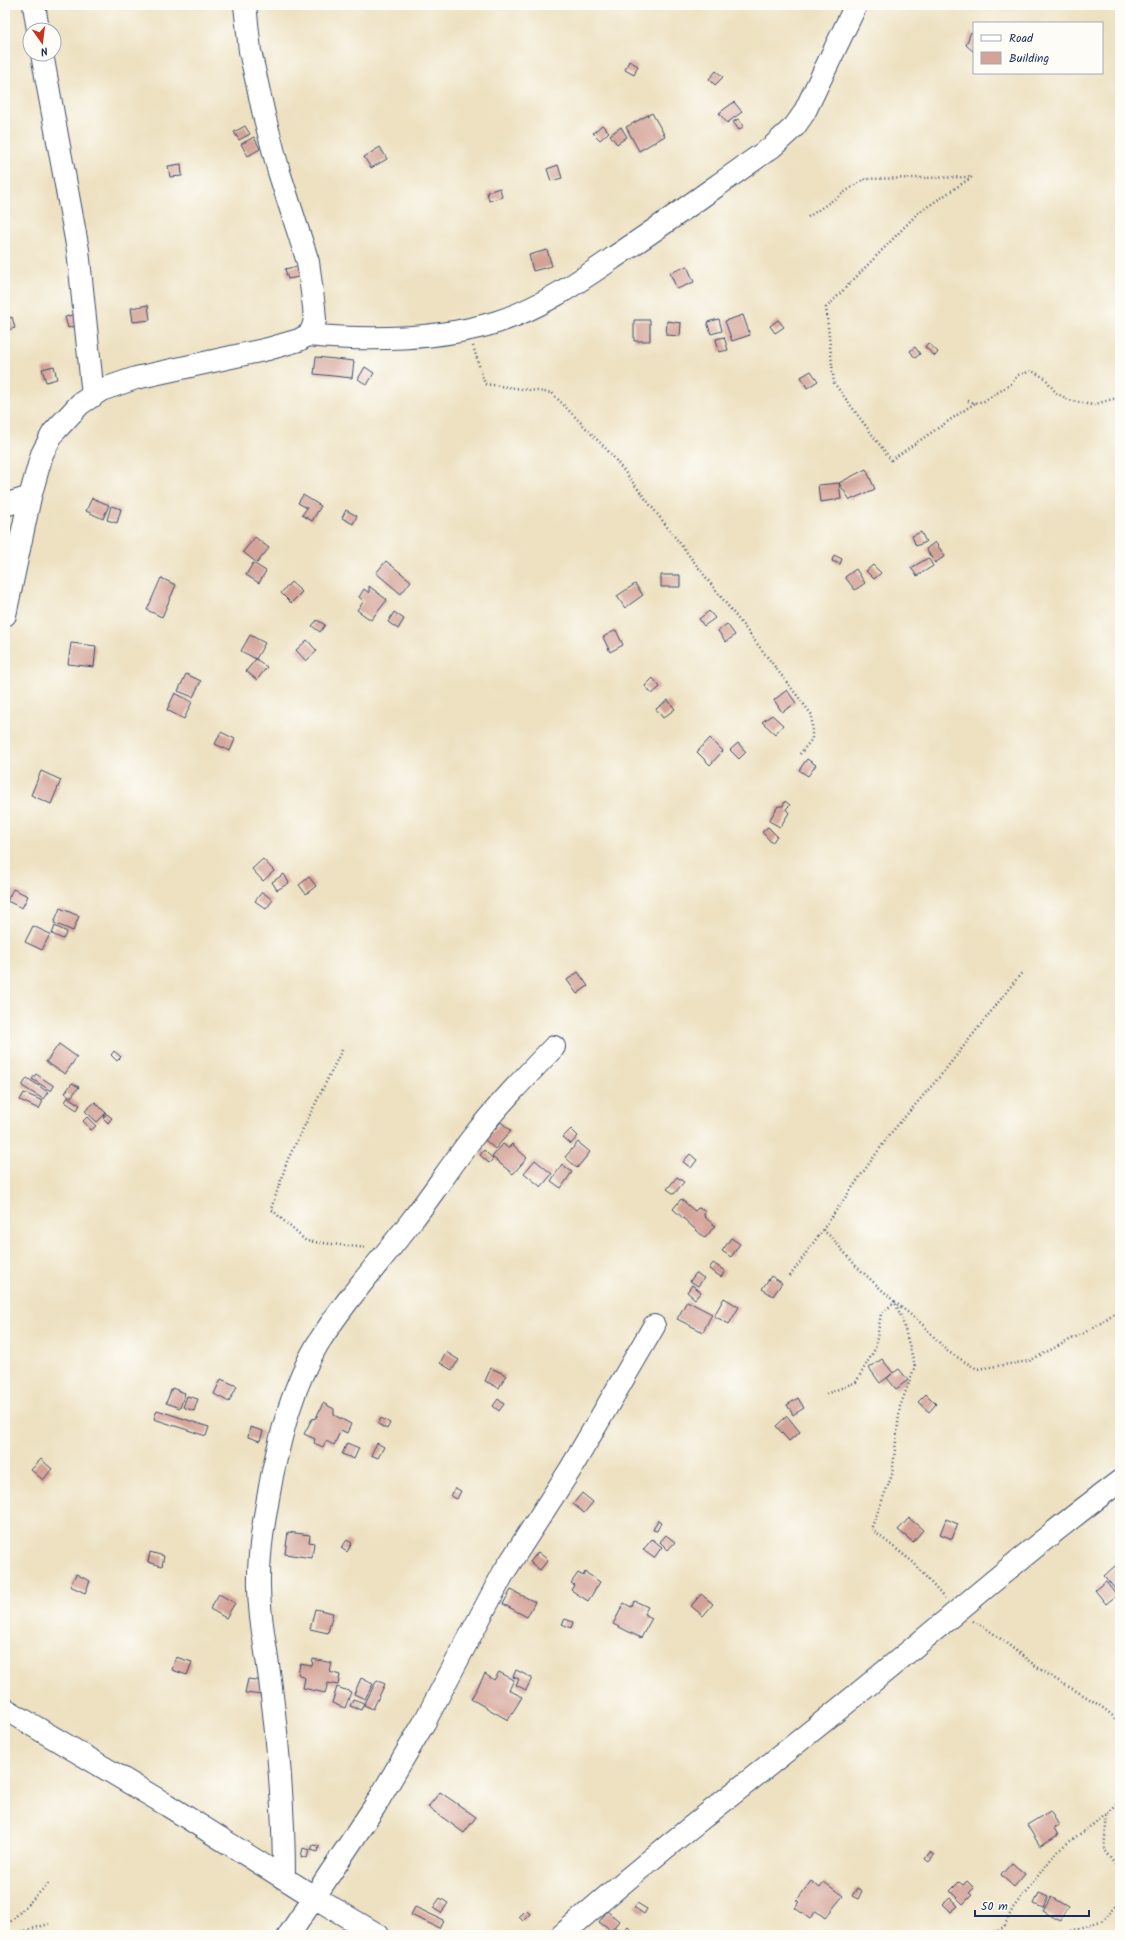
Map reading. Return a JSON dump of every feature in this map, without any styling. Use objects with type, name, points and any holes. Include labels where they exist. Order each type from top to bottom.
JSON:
[{"type":"street","points":[[34,5],[37,22]]},
{"type":"street","points":[[5,615],[30,497],[42,454],[53,433],[80,404],[101,390],[136,378],[268,349],[299,340],[308,335],[312,330],[315,320],[308,262],[279,172],[264,115],[250,51],[245,5]]},
{"type":"street","points":[[308,335],[335,338],[379,338],[469,330],[527,311],[567,290],[772,147],[794,126],[804,113],[856,5]]},
{"type":"street","points":[[43,62],[78,250],[93,396]]},
{"type":"street","points":[[5,504],[30,497]]},
{"type":"street","points":[[284,1878],[278,1739],[260,1608],[259,1577],[261,1547],[269,1495],[286,1416],[297,1383],[318,1344],[474,1136],[513,1090],[554,1047]]},
{"type":"street","points":[[289,1935],[374,1806],[420,1730],[457,1664],[504,1572],[570,1470],[654,1326]]},
{"type":"street","points":[[562,1935],[652,1858],[845,1704],[955,1611],[1120,1482]]},
{"type":"street","points":[[5,1709],[167,1805],[314,1897],[378,1935]]},
{"type":"path","points":[[808,217],[864,179],[972,177],[918,213],[826,308],[834,383],[892,460],[975,403],[984,401],[1010,385],[1018,375],[1032,371],[1045,378],[1056,393],[1069,400],[1092,405],[1120,397]]},
{"type":"path","points":[[469,330],[485,384],[552,393],[611,454],[812,715],[812,738],[799,755]]},
{"type":"path","points":[[968,401],[975,403]]},
{"type":"path","points":[[790,1276],[890,1134],[941,1075],[1023,971]]},
{"type":"path","points":[[342,1050],[288,1159],[271,1209],[306,1241],[388,1251]]},
{"type":"path","points":[[823,1230],[832,1237],[856,1266],[895,1302],[922,1324],[947,1351],[977,1370],[1029,1361],[1095,1327],[1120,1309]]},
{"type":"path","points":[[826,1394],[856,1382],[875,1349],[881,1314],[895,1302]]},
{"type":"path","points":[[895,1302],[902,1319],[915,1366],[900,1407],[892,1475],[871,1529],[914,1563],[955,1611],[987,1628],[1046,1673],[1110,1712],[1120,1723]]},
{"type":"path","points":[[987,1935],[1004,1927],[1013,1908],[1058,1850],[1107,1814],[1120,1801]]},
{"type":"path","points":[[1107,1814],[1104,1850],[1120,1871]]},
{"type":"path","points":[[5,1927],[50,1882]]},
{"type":"path","points":[[1060,1935],[1103,1920],[1120,1901]]},
{"type":"path","points":[[10,1935],[49,1924]]},
{"type":"building","points":[[971,32],[973,33],[973,51],[966,45]]},
{"type":"building","points":[[629,61],[638,66],[634,75],[625,70]]},
{"type":"building","points":[[716,71],[723,77],[715,85],[709,79]]},
{"type":"building","points":[[734,102],[742,112],[727,123],[719,113]]},
{"type":"building","points":[[652,113],[665,136],[639,151],[626,127]]},
{"type":"building","points":[[738,119],[744,126],[739,130],[733,122]]},
{"type":"building","points":[[602,125],[609,132],[600,140],[593,133]]},
{"type":"building","points":[[245,126],[250,134],[239,140],[234,132]]},
{"type":"building","points":[[621,127],[627,137],[617,144],[610,135]]},
{"type":"building","points":[[254,137],[260,149],[248,156],[241,144]]},
{"type":"building","points":[[380,147],[387,159],[371,168],[364,157]]},
{"type":"building","points":[[181,164],[182,176],[170,177],[168,166]]},
{"type":"building","points":[[558,165],[562,178],[551,181],[547,169]]},
{"type":"building","points":[[500,188],[502,197],[489,201],[487,192]]},
{"type":"building","points":[[547,250],[552,266],[533,271],[529,255]]},
{"type":"building","points":[[302,265],[304,276],[288,279],[285,269]]},
{"type":"building","points":[[687,266],[694,282],[677,289],[670,273]]},
{"type":"building","points":[[148,305],[150,320],[133,322],[131,308]]},
{"type":"building","points":[[76,314],[79,325],[68,328],[65,317]]},
{"type":"building","points":[[743,315],[750,335],[732,341],[725,321]]},
{"type":"building","points":[[12,317],[15,328],[5,331],[5,320]]},
{"type":"building","points":[[719,319],[722,331],[711,334],[707,322]]},
{"type":"building","points":[[634,320],[650,320],[650,341],[634,341]]},
{"type":"building","points":[[778,320],[784,327],[775,333],[770,326]]},
{"type":"building","points":[[667,321],[681,323],[680,336],[666,335]]},
{"type":"building","points":[[724,337],[728,350],[719,352],[716,339]]},
{"type":"building","points":[[928,343],[938,352],[935,356],[925,347]]},
{"type":"building","points":[[915,347],[920,354],[915,358],[910,351]]},
{"type":"building","points":[[316,357],[354,361],[352,378],[314,374]]},
{"type":"building","points":[[54,366],[57,379],[46,382],[42,369]]},
{"type":"building","points":[[365,367],[374,373],[367,385],[358,379]]},
{"type":"building","points":[[811,371],[818,381],[807,388],[801,377]]},
{"type":"building","points":[[866,469],[875,489],[850,500],[839,483]]},
{"type":"building","points":[[839,483],[841,499],[820,502],[818,485]]},
{"type":"building","points":[[303,495],[321,506],[312,521],[302,515],[307,508],[298,503]]},
{"type":"building","points":[[92,498],[109,505],[103,519],[86,511]]},
{"type":"building","points":[[111,506],[121,509],[117,523],[107,520]]},
{"type":"building","points":[[346,510],[357,516],[353,524],[342,518]]},
{"type":"building","points":[[921,532],[926,542],[916,546],[912,536]]},
{"type":"building","points":[[255,537],[269,548],[257,563],[243,552]]},
{"type":"building","points":[[935,542],[945,556],[935,563],[926,549]]},
{"type":"building","points":[[834,555],[842,559],[840,564],[832,561]]},
{"type":"building","points":[[928,558],[933,566],[917,576],[911,568]]},
{"type":"building","points":[[386,561],[411,581],[401,594],[376,573]]},
{"type":"building","points":[[253,563],[266,571],[259,583],[246,575]]},
{"type":"building","points":[[873,565],[881,573],[874,579],[866,571]]},
{"type":"building","points":[[856,569],[865,583],[855,590],[845,577]]},
{"type":"building","points":[[661,575],[680,575],[680,587],[661,587]]},
{"type":"building","points":[[161,578],[176,585],[162,617],[147,610]]},
{"type":"building","points":[[291,582],[302,592],[291,603],[281,593]]},
{"type":"building","points":[[635,584],[643,595],[625,608],[617,596]]},
{"type":"building","points":[[369,586],[387,600],[371,620],[357,610],[364,601],[359,597],[364,589],[369,593]]},
{"type":"building","points":[[709,611],[715,618],[704,626],[699,619]]},
{"type":"building","points":[[394,612],[404,619],[398,629],[388,622]]},
{"type":"building","points":[[317,620],[325,625],[320,632],[312,626]]},
{"type":"building","points":[[727,624],[735,635],[726,642],[718,631]]},
{"type":"building","points":[[616,630],[623,645],[610,652],[603,637]]},
{"type":"building","points":[[250,635],[265,643],[256,659],[241,651]]},
{"type":"building","points":[[307,640],[317,651],[306,661],[296,650]]},
{"type":"building","points":[[71,643],[96,646],[94,667],[68,664]]},
{"type":"building","points":[[256,659],[267,667],[257,680],[246,671]]},
{"type":"building","points":[[186,674],[201,681],[193,697],[178,691]]},
{"type":"building","points":[[653,678],[660,687],[652,694],[645,686]]},
{"type":"building","points":[[787,690],[796,703],[782,712],[774,700]]},
{"type":"building","points":[[175,693],[192,702],[184,719],[167,710]]},
{"type":"building","points":[[668,700],[675,709],[663,718],[656,709]]},
{"type":"building","points":[[772,715],[783,725],[775,734],[762,722]]},
{"type":"building","points":[[221,732],[235,739],[230,751],[215,744]]},
{"type":"building","points":[[710,738],[723,751],[710,765],[697,752]]},
{"type":"building","points":[[738,743],[746,752],[739,759],[730,750]]},
{"type":"building","points":[[807,759],[816,765],[808,776],[799,770]]},
{"type":"building","points":[[41,771],[61,780],[51,804],[31,795]]},
{"type":"building","points":[[785,801],[790,805],[786,809],[789,813],[780,827],[769,821],[778,806],[783,806]]},
{"type":"building","points":[[768,827],[777,836],[772,843],[762,832]]},
{"type":"building","points":[[5,843],[9,844],[6,861],[5,861]]},
{"type":"building","points":[[263,859],[274,871],[263,881],[252,869]]},
{"type":"building","points":[[284,874],[289,883],[277,890],[272,882]]},
{"type":"building","points":[[309,877],[316,886],[306,894],[299,885]]},
{"type":"building","points":[[13,889],[28,896],[22,908],[7,901]]},
{"type":"building","points":[[262,892],[273,900],[266,909],[255,901]]},
{"type":"building","points":[[60,908],[79,916],[73,931],[54,923]]},
{"type":"building","points":[[33,926],[50,934],[42,950],[25,942]]},
{"type":"building","points":[[55,926],[67,932],[63,939],[52,934]]},
{"type":"building","points":[[578,972],[588,986],[577,994],[567,980]]},
{"type":"building","points":[[59,1044],[77,1057],[65,1074],[46,1062]]},
{"type":"building","points":[[114,1051],[121,1057],[117,1061],[111,1055]]},
{"type":"building","points":[[36,1074],[54,1086],[51,1091],[32,1079]]},
{"type":"building","points":[[27,1078],[48,1092],[43,1099],[22,1086]]},
{"type":"building","points":[[72,1083],[79,1087],[71,1097],[65,1093]]},
{"type":"building","points":[[24,1093],[43,1101],[39,1109],[20,1100]]},
{"type":"building","points":[[68,1097],[80,1105],[77,1110],[65,1102]]},
{"type":"building","points":[[95,1102],[106,1113],[97,1122],[85,1111]]},
{"type":"building","points":[[107,1114],[112,1118],[108,1123],[103,1118]]},
{"type":"building","points":[[87,1117],[96,1126],[91,1130],[83,1121]]},
{"type":"building","points":[[501,1122],[511,1131],[495,1149],[485,1140]]},
{"type":"building","points":[[571,1129],[578,1136],[571,1144],[563,1137]]},
{"type":"building","points":[[578,1142],[590,1152],[577,1168],[565,1157]]},
{"type":"building","points":[[503,1144],[508,1148],[512,1144],[527,1158],[513,1174],[492,1157]]},
{"type":"building","points":[[484,1150],[493,1159],[489,1163],[480,1155]]},
{"type":"building","points":[[690,1154],[697,1160],[691,1168],[683,1162]]},
{"type":"building","points":[[535,1160],[552,1174],[541,1187],[524,1173]]},
{"type":"building","points":[[562,1164],[572,1172],[561,1188],[551,1181]]},
{"type":"building","points":[[677,1177],[684,1182],[674,1194],[667,1189]]},
{"type":"building","points":[[681,1199],[695,1211],[698,1208],[705,1210],[704,1216],[715,1226],[705,1238],[673,1209]]},
{"type":"building","points":[[731,1238],[740,1244],[731,1257],[722,1251]]},
{"type":"building","points":[[713,1263],[725,1271],[721,1277],[709,1269]]},
{"type":"building","points":[[696,1273],[704,1278],[698,1286],[690,1281]]},
{"type":"building","points":[[771,1276],[782,1283],[773,1296],[762,1289]]},
{"type":"building","points":[[692,1285],[701,1292],[695,1299],[687,1292]]},
{"type":"building","points":[[724,1298],[739,1307],[729,1324],[714,1316]]},
{"type":"building","points":[[687,1301],[712,1314],[703,1332],[677,1319]]},
{"type":"building","points":[[446,1352],[459,1360],[452,1370],[440,1363]]},
{"type":"building","points":[[882,1359],[893,1373],[899,1369],[908,1380],[896,1389],[887,1378],[892,1374],[880,1383],[869,1368]]},
{"type":"building","points":[[491,1368],[506,1375],[499,1388],[485,1381]]},
{"type":"building","points":[[221,1379],[237,1386],[229,1402],[214,1394]]},
{"type":"building","points":[[172,1388],[185,1393],[180,1408],[166,1403]]},
{"type":"building","points":[[926,1394],[936,1404],[929,1412],[918,1402]]},
{"type":"building","points":[[187,1396],[198,1399],[194,1411],[183,1407]]},
{"type":"building","points":[[798,1398],[804,1408],[793,1415],[787,1405]]},
{"type":"building","points":[[498,1399],[504,1404],[499,1411],[493,1406]]},
{"type":"building","points":[[323,1403],[334,1409],[334,1415],[351,1424],[347,1433],[341,1430],[334,1445],[326,1441],[323,1447],[314,1443],[315,1439],[304,1434],[312,1419],[316,1418]]},
{"type":"building","points":[[157,1410],[209,1427],[206,1436],[154,1419]]},
{"type":"building","points":[[787,1416],[800,1432],[789,1441],[776,1426]]},
{"type":"building","points":[[381,1418],[390,1423],[387,1429],[378,1424]]},
{"type":"building","points":[[250,1427],[263,1431],[260,1441],[248,1437]]},
{"type":"building","points":[[347,1443],[359,1448],[354,1459],[342,1454]]},
{"type":"building","points":[[377,1443],[384,1447],[378,1458],[371,1455]]},
{"type":"building","points":[[41,1459],[52,1469],[43,1480],[31,1470]]},
{"type":"building","points":[[455,1488],[461,1491],[457,1499],[451,1496]]},
{"type":"building","points":[[582,1493],[593,1502],[584,1513],[573,1504]]},
{"type":"building","points":[[909,1518],[923,1530],[913,1542],[898,1530]]},
{"type":"building","points":[[946,1519],[958,1524],[952,1539],[940,1534]]},
{"type":"building","points":[[658,1520],[661,1522],[657,1531],[653,1530]]},
{"type":"building","points":[[288,1532],[310,1535],[309,1542],[314,1543],[312,1558],[285,1554]]},
{"type":"building","points":[[666,1535],[675,1542],[668,1550],[660,1542]]},
{"type":"building","points":[[652,1539],[662,1547],[654,1558],[643,1550]]},
{"type":"building","points":[[347,1540],[352,1543],[347,1552],[341,1548]]},
{"type":"building","points":[[150,1552],[164,1556],[162,1566],[148,1562]]},
{"type":"building","points":[[538,1552],[548,1560],[540,1570],[530,1562]]},
{"type":"building","points":[[1116,1565],[1120,1570],[1120,1589],[1117,1591],[1104,1576]]},
{"type":"building","points":[[585,1572],[600,1582],[588,1601],[571,1590],[574,1585],[571,1583],[578,1573],[583,1576]]},
{"type":"building","points":[[76,1574],[90,1581],[85,1593],[70,1586]]},
{"type":"building","points":[[1106,1581],[1117,1595],[1106,1604],[1095,1590]]},
{"type":"building","points":[[511,1590],[535,1602],[527,1617],[503,1604]]},
{"type":"building","points":[[219,1594],[235,1603],[226,1618],[210,1609]]},
{"type":"building","points":[[701,1594],[713,1604],[703,1616],[691,1606]]},
{"type":"building","points":[[635,1601],[648,1607],[644,1614],[652,1618],[641,1638],[613,1624],[624,1603],[631,1607]]},
{"type":"building","points":[[315,1609],[333,1613],[328,1633],[310,1629]]},
{"type":"building","points":[[565,1619],[573,1622],[571,1628],[562,1624]]},
{"type":"building","points":[[176,1657],[192,1662],[187,1675],[172,1670]]},
{"type":"building","points":[[313,1659],[332,1663],[330,1672],[340,1675],[338,1685],[328,1683],[325,1693],[303,1688],[305,1678],[298,1674],[300,1664],[312,1666]]},
{"type":"building","points":[[516,1670],[532,1678],[526,1690],[516,1685],[519,1679],[513,1677]]},
{"type":"building","points":[[499,1672],[514,1680],[509,1690],[522,1697],[508,1720],[471,1699],[485,1674],[494,1680]]},
{"type":"building","points":[[361,1678],[373,1684],[365,1699],[354,1694]]},
{"type":"building","points":[[248,1679],[264,1681],[262,1695],[245,1693]]},
{"type":"building","points":[[377,1680],[385,1684],[373,1709],[364,1705]]},
{"type":"building","points":[[337,1687],[351,1692],[345,1708],[332,1703]]},
{"type":"building","points":[[353,1699],[364,1703],[361,1710],[350,1706]]},
{"type":"building","points":[[440,1792],[476,1817],[464,1833],[428,1807]]},
{"type":"building","points":[[1050,1811],[1059,1825],[1054,1828],[1058,1835],[1040,1846],[1027,1825]]},
{"type":"building","points":[[313,1845],[319,1846],[318,1852],[311,1850]]},
{"type":"building","points":[[303,1848],[309,1850],[307,1858],[301,1857]]},
{"type":"building","points":[[930,1852],[934,1855],[929,1862],[925,1859]]},
{"type":"building","points":[[1012,1863],[1025,1874],[1014,1887],[1001,1875]]},
{"type":"building","points":[[811,1881],[820,1888],[824,1882],[843,1896],[825,1918],[816,1911],[810,1919],[795,1908],[800,1902],[797,1900]]},
{"type":"building","points":[[967,1881],[974,1888],[969,1893],[972,1895],[963,1904],[950,1891],[959,1882],[963,1885]]},
{"type":"building","points":[[857,1888],[862,1891],[858,1899],[852,1896]]},
{"type":"building","points":[[1039,1893],[1048,1897],[1043,1908],[1034,1904]]},
{"type":"building","points":[[1051,1897],[1068,1907],[1060,1921],[1043,1911]]},
{"type":"building","points":[[440,1898],[448,1903],[441,1913],[433,1908]]},
{"type":"building","points":[[950,1898],[958,1906],[951,1912],[943,1904]]},
{"type":"building","points":[[637,1903],[647,1909],[644,1914],[634,1907]]},
{"type":"building","points":[[415,1907],[443,1920],[439,1928],[411,1915]]},
{"type":"building","points":[[526,1910],[530,1914],[523,1921],[519,1917]]},
{"type":"building","points":[[607,1911],[619,1921],[611,1931],[599,1922]]},
{"type":"building","points":[[628,1927],[636,1935],[609,1935],[616,1928],[622,1933]]}]
